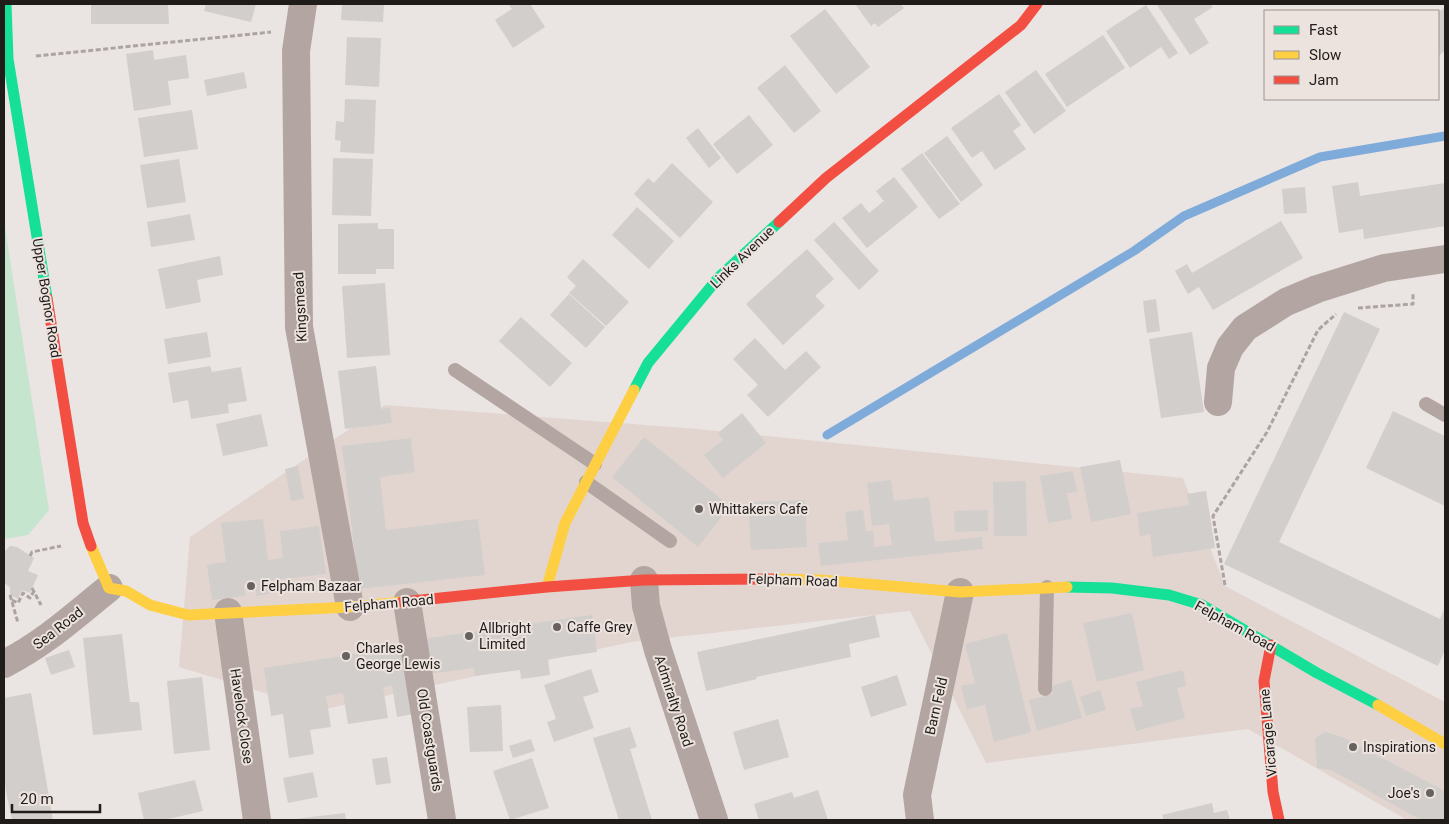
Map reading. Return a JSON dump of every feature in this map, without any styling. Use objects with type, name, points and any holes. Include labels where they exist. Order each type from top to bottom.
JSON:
[{"type":"street","name":"Upper Bognor Road","points":[[6,4],[8,59],[83,523],[108,588]]},
{"type":"street","name":"Links Avenue","points":[[546,587],[565,523],[648,363],[719,277],[826,178],[1021,25],[1037,4]]},
{"type":"street","name":"Kingsmead","points":[[301,17],[296,51],[298,327],[350,607]]},
{"type":"street","points":[[1218,402],[1221,368],[1230,347],[1244,328],[1286,302],[1317,288],[1384,268],[1445,259]]},
{"type":"street","name":"Felpham Road","points":[[108,588],[126,591],[150,605],[188,614],[350,607],[546,587],[644,580],[821,580],[960,592],[1047,587],[1112,588],[1169,595],[1202,605],[1317,673],[1406,720],[1445,744]]},
{"type":"street","name":"Admiralty Road","points":[[644,580],[646,606],[658,650],[714,820]]},
{"type":"street","name":"Sea Road","points":[[4,664],[55,633],[108,588]]},
{"type":"street","name":"Barn Feld","points":[[920,820],[917,795],[960,592]]},
{"type":"street","name":"Old Coastguards","points":[[407,602],[442,820]]},
{"type":"street","name":"Havelock Close","points":[[228,612],[257,820]]},
{"type":"street","name":"Vicarage Lane","points":[[1271,645],[1264,681],[1273,792],[1279,820]]},
{"type":"lane","points":[[455,370],[595,464]]},
{"type":"lane","points":[[1426,404],[1445,414]]},
{"type":"lane","points":[[586,482],[670,540]]},
{"type":"lane","points":[[1045,689],[1047,587]]},
{"type":"path","points":[[32,56],[301,17]]},
{"type":"path","points":[[1356,308],[1413,304],[1415,263]]},
{"type":"path","points":[[1225,586],[1212,516],[1267,432],[1318,330],[1340,310]]},
{"type":"path","points":[[11,599],[18,603],[23,593],[30,598],[34,591]]},
{"type":"shaded area","points":[[385,405],[698,429],[1183,478],[1225,586],[1445,702],[1445,820],[1407,820],[1248,729],[986,763],[910,611],[631,642],[321,710],[179,667],[190,537]]},
{"type":"green space","points":[[4,221],[49,510],[28,535],[4,539]]},
{"type":"building","points":[[91,4],[168,4],[169,24],[91,24]]},
{"type":"building","points":[[206,4],[256,4],[251,22],[204,11]]},
{"type":"building","points":[[342,4],[384,4],[383,22],[341,20]]},
{"type":"building","points":[[508,4],[530,4],[545,27],[513,48],[495,20],[512,9]]},
{"type":"building","points":[[855,4],[900,4],[904,8],[878,27],[875,23],[871,26]]},
{"type":"building","points":[[1210,4],[1213,7],[1194,19],[1209,43],[1190,55],[1157,5]]},
{"type":"building","points":[[1146,5],[1178,53],[1169,59],[1161,47],[1130,68],[1106,31]]},
{"type":"building","points":[[1445,8],[1445,51],[1439,55],[1439,11]]},
{"type":"building","points":[[825,9],[870,67],[836,94],[790,36]]},
{"type":"building","points":[[1103,35],[1125,68],[1067,107],[1045,74]]},
{"type":"building","points":[[347,37],[381,38],[379,87],[345,85]]},
{"type":"building","points":[[153,50],[154,60],[186,55],[189,78],[168,81],[171,105],[134,111],[126,54]]},
{"type":"building","points":[[785,65],[821,111],[794,133],[757,88]]},
{"type":"building","points":[[1036,70],[1066,111],[1034,134],[1005,92]]},
{"type":"building","points":[[244,72],[247,88],[207,96],[204,80]]},
{"type":"building","points":[[999,94],[1021,125],[1013,131],[1026,149],[995,170],[982,151],[972,158],[951,128]]},
{"type":"building","points":[[345,99],[376,100],[374,154],[340,152],[341,141],[335,140],[336,121],[344,122]]},
{"type":"building","points":[[192,110],[198,149],[144,157],[138,118]]},
{"type":"building","points":[[749,115],[773,145],[737,174],[713,144]]},
{"type":"building","points":[[698,128],[721,158],[709,168],[686,138]]},
{"type":"building","points":[[947,136],[983,185],[961,202],[924,153]]},
{"type":"building","points":[[922,153],[960,204],[939,219],[901,169]]},
{"type":"building","points":[[333,158],[373,159],[371,216],[332,215]]},
{"type":"building","points":[[179,159],[186,202],[147,208],[140,165]]},
{"type":"building","points":[[672,163],[713,202],[680,238],[634,194],[648,178],[654,183]]},
{"type":"building","points":[[894,177],[918,207],[867,248],[842,218],[861,203],[869,213],[884,201],[876,191]]},
{"type":"building","points":[[1358,182],[1360,196],[1445,183],[1445,226],[1364,239],[1363,229],[1339,233],[1332,186]]},
{"type":"building","points":[[1305,187],[1307,213],[1284,214],[1282,189]]},
{"type":"building","points":[[637,207],[674,241],[649,269],[612,235]]},
{"type":"building","points":[[190,214],[195,240],[151,247],[147,222]]},
{"type":"building","points":[[1281,221],[1303,258],[1213,310],[1199,287],[1188,294],[1175,271],[1187,264],[1192,273]]},
{"type":"building","points":[[834,222],[879,271],[859,290],[814,240]]},
{"type":"building","points":[[378,223],[378,229],[394,229],[394,269],[376,269],[376,274],[338,274],[338,224]]},
{"type":"building","points":[[807,249],[834,279],[815,296],[825,306],[783,345],[746,304]]},
{"type":"building","points":[[220,256],[223,275],[197,280],[201,302],[166,309],[158,269]]},
{"type":"building","points":[[583,259],[629,302],[606,326],[569,293],[576,286],[567,277]]},
{"type":"building","points":[[385,283],[390,355],[347,358],[342,286]]},
{"type":"building","points":[[569,294],[605,327],[586,348],[550,315]]},
{"type":"building","points":[[1156,299],[1160,331],[1147,333],[1143,301]]},
{"type":"building","points":[[1344,312],[1380,329],[1279,542],[1440,619],[1445,608],[1445,650],[1438,666],[1224,564]]},
{"type":"building","points":[[521,317],[572,363],[550,387],[499,341]]},
{"type":"building","points":[[207,332],[211,357],[168,364],[164,339]]},
{"type":"building","points":[[1192,332],[1204,412],[1161,418],[1149,339]]},
{"type":"building","points":[[755,338],[785,370],[806,351],[821,367],[768,417],[747,395],[758,385],[733,359]]},
{"type":"building","points":[[210,366],[212,372],[241,367],[247,401],[228,404],[229,413],[191,419],[188,400],[173,403],[168,373]]},
{"type":"building","points":[[376,366],[381,409],[390,408],[392,423],[345,429],[338,371]]},
{"type":"building","points":[[1393,411],[1445,436],[1445,506],[1366,468]]},
{"type":"building","points":[[742,413],[766,443],[723,478],[704,455],[723,440],[718,433]]},
{"type":"building","points":[[261,414],[268,446],[223,456],[216,424]]},
{"type":"building","points":[[644,437],[730,506],[698,547],[612,477]]},
{"type":"building","points":[[411,438],[415,472],[380,477],[386,530],[478,519],[485,575],[359,589],[342,446]]},
{"type":"building","points":[[1120,460],[1131,514],[1091,522],[1080,467]]},
{"type":"building","points":[[298,466],[304,499],[291,501],[285,469]]},
{"type":"building","points":[[1073,471],[1077,492],[1067,493],[1072,519],[1048,523],[1040,476]]},
{"type":"building","points":[[891,480],[894,501],[929,497],[935,542],[982,537],[983,549],[821,566],[818,543],[848,540],[845,512],[863,510],[866,531],[873,531],[874,547],[892,545],[889,524],[872,526],[867,483]]},
{"type":"building","points":[[1026,481],[1027,536],[994,536],[993,482]]},
{"type":"building","points":[[1206,491],[1215,548],[1153,557],[1150,534],[1140,536],[1137,513],[1189,505],[1187,494]]},
{"type":"building","points":[[805,500],[807,547],[751,550],[748,502]]},
{"type":"building","points":[[988,510],[988,531],[955,532],[954,511]]},
{"type":"building","points":[[263,519],[268,560],[283,558],[280,531],[319,526],[326,574],[268,581],[269,594],[256,596],[255,583],[244,585],[245,596],[212,600],[207,565],[226,562],[221,523]]},
{"type":"building","points":[[10,546],[17,547],[34,558],[28,571],[38,575],[30,593],[22,590],[18,599],[10,595],[10,587],[4,583],[4,552]]},
{"type":"building","points":[[1132,613],[1144,670],[1097,682],[1083,623]]},
{"type":"building","points":[[592,615],[597,652],[548,659],[550,675],[521,679],[520,670],[475,676],[474,668],[420,675],[415,640]]},
{"type":"building","points":[[875,615],[880,637],[849,644],[851,657],[756,677],[757,679],[706,691],[697,652]]},
{"type":"building","points":[[1007,633],[1031,732],[994,742],[985,705],[967,709],[961,686],[975,683],[965,644]]},
{"type":"building","points":[[122,634],[130,702],[139,702],[142,730],[93,735],[83,638]]},
{"type":"building","points":[[402,647],[413,714],[397,717],[392,686],[383,687],[388,718],[348,724],[343,693],[326,696],[331,727],[310,730],[314,754],[289,758],[283,714],[271,716],[264,668]]},
{"type":"building","points":[[69,650],[75,667],[51,675],[45,658]]},
{"type":"building","points":[[591,669],[599,692],[583,697],[594,728],[554,742],[547,722],[556,719],[544,685]]},
{"type":"building","points":[[1183,670],[1186,686],[1177,688],[1185,718],[1136,731],[1130,709],[1143,706],[1136,682]]},
{"type":"building","points":[[897,675],[907,705],[871,717],[861,687]]},
{"type":"building","points":[[202,677],[210,750],[174,754],[167,681]]},
{"type":"building","points":[[1071,680],[1082,718],[1037,731],[1029,700],[1053,694],[1050,686]]},
{"type":"building","points":[[1100,690],[1106,710],[1086,716],[1080,697]]},
{"type":"building","points":[[31,693],[53,820],[12,820],[6,792],[4,775],[4,698]]},
{"type":"building","points":[[501,705],[503,751],[470,752],[467,707]]},
{"type":"building","points":[[778,719],[789,757],[744,770],[733,732]]},
{"type":"building","points":[[630,727],[637,747],[630,749],[652,820],[619,820],[593,738]]},
{"type":"building","points":[[1325,732],[1342,737],[1445,791],[1445,820],[1421,820],[1331,770],[1317,768],[1315,738]]},
{"type":"building","points":[[531,739],[535,751],[513,758],[509,746]]},
{"type":"building","points":[[387,757],[391,783],[376,785],[372,759]]},
{"type":"building","points":[[532,758],[549,808],[510,820],[493,771]]},
{"type":"building","points":[[313,772],[318,797],[288,803],[283,778]]},
{"type":"building","points":[[195,780],[203,811],[164,820],[144,820],[138,793]]},
{"type":"building","points":[[818,790],[828,820],[759,820],[754,804],[792,792],[794,798]]},
{"type":"building","points":[[1212,803],[1214,813],[1227,810],[1230,820],[1164,820],[1162,815]]},
{"type":"building","points":[[345,813],[346,820],[295,820],[295,819]]},
{"type":"waterway","points":[[827,435],[1134,251],[1184,216],[1320,157],[1445,136]]},
{"type":"traffic: fast","points":[[6,4],[8,59],[47,298]]},
{"type":"traffic: fast","points":[[634,390],[648,363],[719,277],[779,222]]},
{"type":"traffic: fast","points":[[1067,587],[1112,588],[1169,595],[1202,605],[1317,673],[1378,705]]},
{"type":"traffic: slow","points":[[547,587],[565,523],[634,390]]},
{"type":"traffic: slow","points":[[91,546],[109,588],[126,591],[150,605],[188,615],[350,607],[402,602]]},
{"type":"traffic: slow","points":[[775,579],[821,580],[960,592],[1067,587]]},
{"type":"traffic: slow","points":[[1378,705],[1445,744]]},
{"type":"traffic: jam","points":[[779,222],[826,178],[1021,25],[1037,4]]},
{"type":"traffic: jam","points":[[47,298],[83,523],[91,546]]},
{"type":"traffic: jam","points":[[402,602],[547,587],[644,580],[775,579]]},
{"type":"traffic: jam","points":[[1271,645],[1264,681],[1273,792],[1279,820]]},
{"type":"place","name":"Whittakers Cafe","points":[[699,509]]},
{"type":"place","name":"Felpham Bazaar","points":[[251,586]]},
{"type":"place","name":"Caffe Grey","points":[[557,627]]},
{"type":"place","name":"Allbright Limited","points":[[469,636]]},
{"type":"place","name":"Charles George Lewis","points":[[346,656]]},
{"type":"place","name":"Inspirations","points":[[1353,747]]},
{"type":"place","name":"Joe's","points":[[1430,793]]}]
